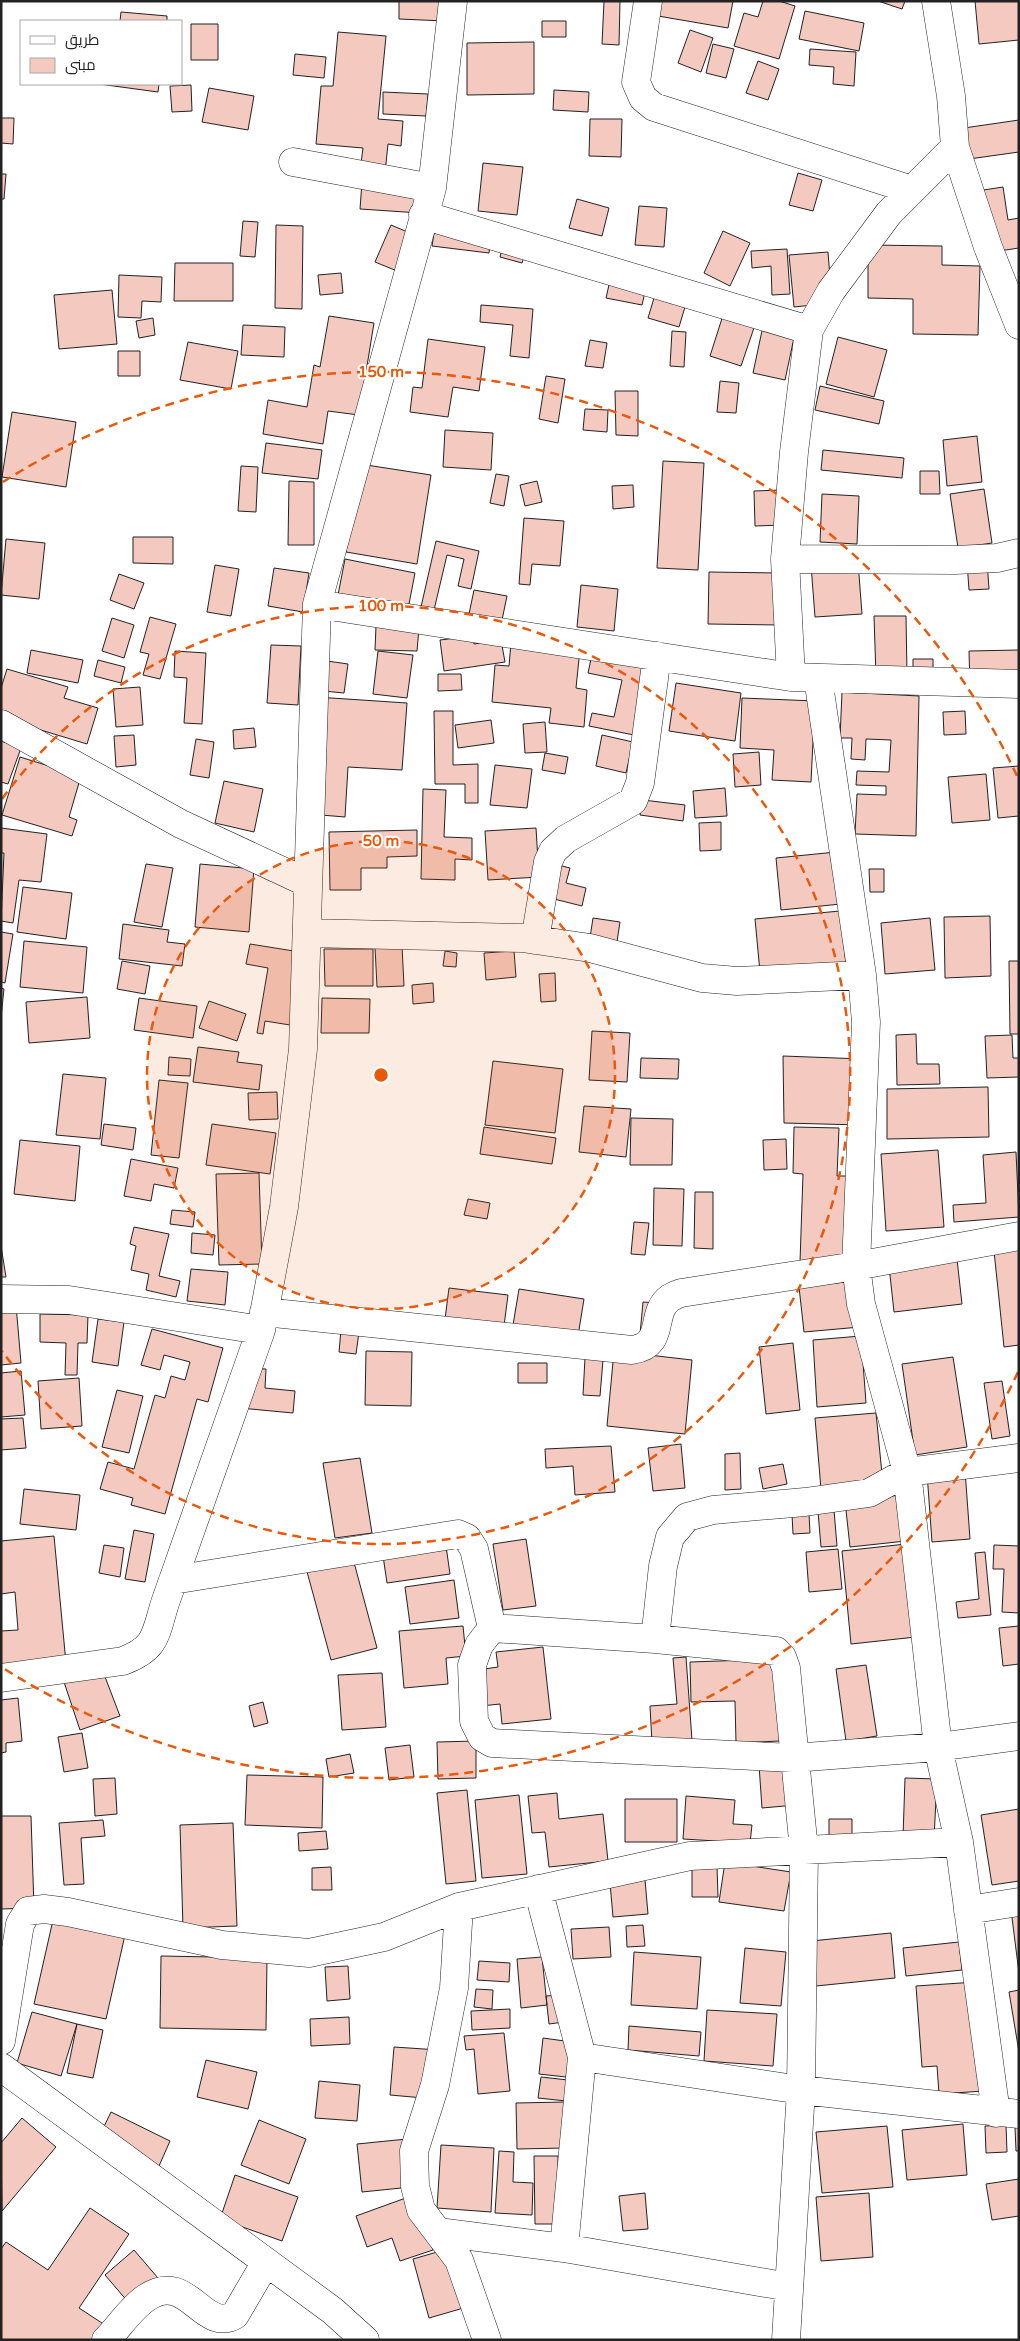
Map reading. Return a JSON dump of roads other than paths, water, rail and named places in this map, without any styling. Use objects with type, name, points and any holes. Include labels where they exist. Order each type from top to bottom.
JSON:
[{"type":"street","points":[[1,1678],[123,1661],[138,1656],[153,1643],[262,1321],[284,1206],[303,1049],[317,604],[432,188],[454,1]]},
{"type":"street","points":[[648,1],[636,82],[643,98],[654,107],[912,190]]},
{"type":"street","points":[[936,1],[952,96],[955,146],[988,247],[1012,289],[1019,326]]},
{"type":"street","points":[[791,677],[785,559],[794,452],[809,330],[837,284],[888,213],[955,146]]},
{"type":"street","points":[[293,162],[432,188]]},
{"type":"street","points":[[423,216],[809,330]]},
{"type":"street","points":[[785,559],[955,560],[997,558],[1019,553]]},
{"type":"street","points":[[317,604],[791,677],[1019,684]]},
{"type":"street","points":[[535,940],[548,862],[553,851],[566,839],[633,801],[640,782],[657,656]]},
{"type":"street","points":[[582,2057],[801,2090],[1008,2113],[968,1910],[959,1842],[938,1747],[907,1472],[861,1304],[856,1266],[866,1022],[862,975],[818,678]]},
{"type":"street","points":[[1,724],[181,824],[308,883]]},
{"type":"street","points":[[307,933],[476,936],[535,940],[590,948],[702,978],[737,981],[862,975]]},
{"type":"street","points":[[1,1298],[69,1300],[262,1321],[632,1350],[649,1344],[663,1305],[670,1298],[681,1293],[856,1266],[1019,1236]]},
{"type":"street","points":[[655,1639],[663,1566],[670,1537],[688,1517],[713,1510],[805,1502],[869,1492],[907,1472],[1019,1458]]},
{"type":"street","points":[[173,1580],[458,1534],[467,1538],[474,1549],[492,1628]]},
{"type":"street","points":[[492,1628],[655,1639],[776,1651],[782,1657],[786,1668],[793,1758],[804,1850],[801,2090],[786,2340]]},
{"type":"street","points":[[492,1628],[479,1645],[472,1665],[474,1721],[482,1737],[492,1743],[793,1758],[938,1747],[1019,1736]]},
{"type":"street","points":[[1,2041],[20,1924],[28,1911],[44,1909],[68,1912],[222,1946],[309,1953],[384,1937],[459,1907],[690,1856],[959,1842]]},
{"type":"street","points":[[538,1889],[582,2057],[564,2248]]},
{"type":"street","points":[[968,1910],[1019,1902]]},
{"type":"street","points":[[459,1907],[454,1988],[435,2085],[414,2152],[415,2186],[421,2210],[459,2260],[487,2340]]},
{"type":"street","points":[[1,2067],[333,2311],[365,2340]]},
{"type":"street","points":[[438,2232],[564,2248],[789,2288]]},
{"type":"street","points":[[106,2340],[146,2298],[163,2290],[175,2290],[216,2318],[227,2319],[235,2315],[266,2262]]}]
